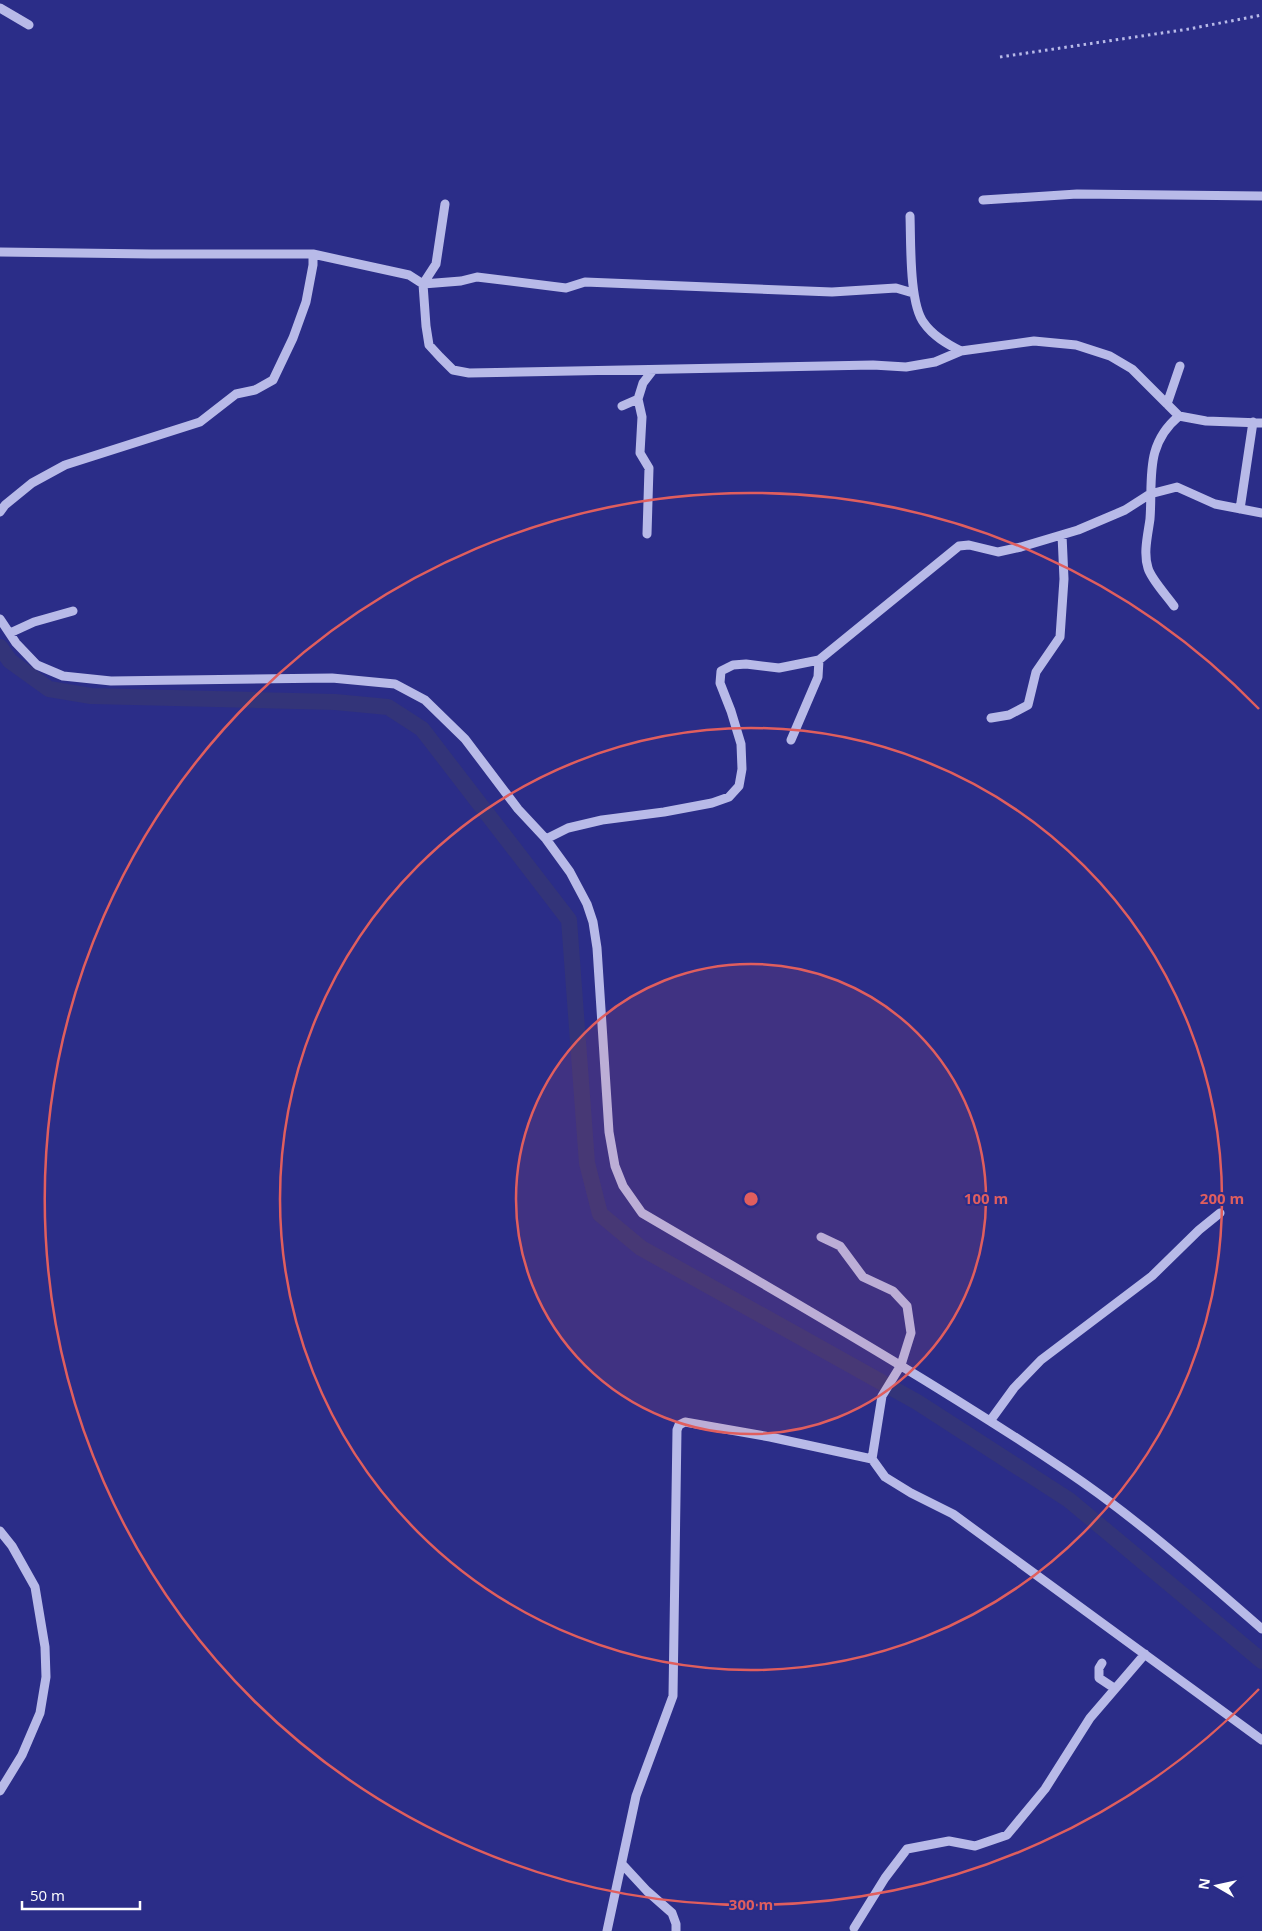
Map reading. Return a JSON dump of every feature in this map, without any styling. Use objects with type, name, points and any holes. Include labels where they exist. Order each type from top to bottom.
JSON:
[{"type":"street","points":[[0,8],[30,25]]},
{"type":"street","points":[[983,200],[1077,194],[1262,196]]},
{"type":"street","points":[[446,204],[436,264],[423,284],[429,345],[453,370],[469,373],[873,365],[906,367],[935,362],[961,351],[1034,341],[1076,345],[1110,356],[1132,369],[1179,416],[1206,421],[1257,423],[1240,509]]},
{"type":"street","points":[[910,216],[913,293],[923,323],[944,343],[961,351]]},
{"type":"street","points":[[0,252],[313,254],[409,275],[423,284],[461,281],[477,277],[566,288],[585,282],[832,292],[896,288],[913,293]]},
{"type":"street","points":[[0,512],[5,504],[32,484],[65,465],[200,422],[236,394],[255,390],[273,380],[293,338],[306,302],[313,266],[313,254]]},
{"type":"street","points":[[1167,404],[1180,366]]},
{"type":"street","points":[[648,534],[649,468],[640,454],[642,417],[638,399],[643,383],[653,370]]},
{"type":"street","points":[[622,406],[638,399]]},
{"type":"street","points":[[1174,606],[1148,569],[1146,554],[1151,464],[1158,443],[1172,422],[1179,416]]},
{"type":"street","points":[[546,839],[568,828],[602,820],[664,812],[712,803],[729,797],[739,786],[742,769],[741,744],[720,683],[721,671],[733,665],[746,664],[779,668],[820,660],[959,546],[982,547],[998,552],[1021,548],[1078,530],[1125,510],[1150,494],[1177,487],[1215,504],[1262,513]]},
{"type":"street","points":[[991,718],[1009,714],[1028,705],[1036,672],[1060,637],[1064,579],[1062,535]]},
{"type":"street","points":[[10,633],[34,622],[73,611]]},
{"type":"street","points":[[0,619],[37,665],[63,676],[111,681],[332,678],[395,684],[424,700],[465,739],[518,809],[546,839],[570,872],[587,904],[594,922],[598,948],[609,1132],[615,1166],[623,1186],[642,1213],[901,1366],[1067,1471],[1196,1571],[1262,1629]]},
{"type":"street","points":[[791,740],[818,677],[820,660]]},
{"type":"street","points":[[990,1421],[1014,1388],[1041,1360],[1152,1276],[1199,1230],[1220,1213]]},
{"type":"street","points":[[821,1237],[840,1246],[863,1277],[893,1292],[907,1306],[911,1333],[901,1366],[882,1396],[872,1459]]},
{"type":"street","points":[[607,1931],[636,1796],[672,1696],[677,1430],[679,1425],[685,1422],[770,1437],[872,1459],[885,1477],[911,1494],[953,1514],[1262,1740]]},
{"type":"street","points":[[0,1531],[12,1546],[35,1587],[45,1647],[46,1677],[40,1713],[22,1755],[0,1792]]},
{"type":"street","points":[[854,1928],[885,1878],[907,1849],[949,1841],[975,1846],[1007,1835],[1045,1789],[1090,1718],[1145,1654]]},
{"type":"street","points":[[1102,1663],[1099,1668],[1099,1678],[1114,1688]]},
{"type":"street","points":[[622,1864],[672,1913],[676,1924],[676,1931]]},
{"type":"path","points":[[1000,57],[1189,29],[1262,15]]},
{"type":"waterway","points":[[0,647],[10,661],[49,689],[91,696],[335,702],[388,707],[422,729],[569,920],[587,1163],[600,1214],[641,1248],[917,1402],[1069,1500],[1262,1661]]}]
